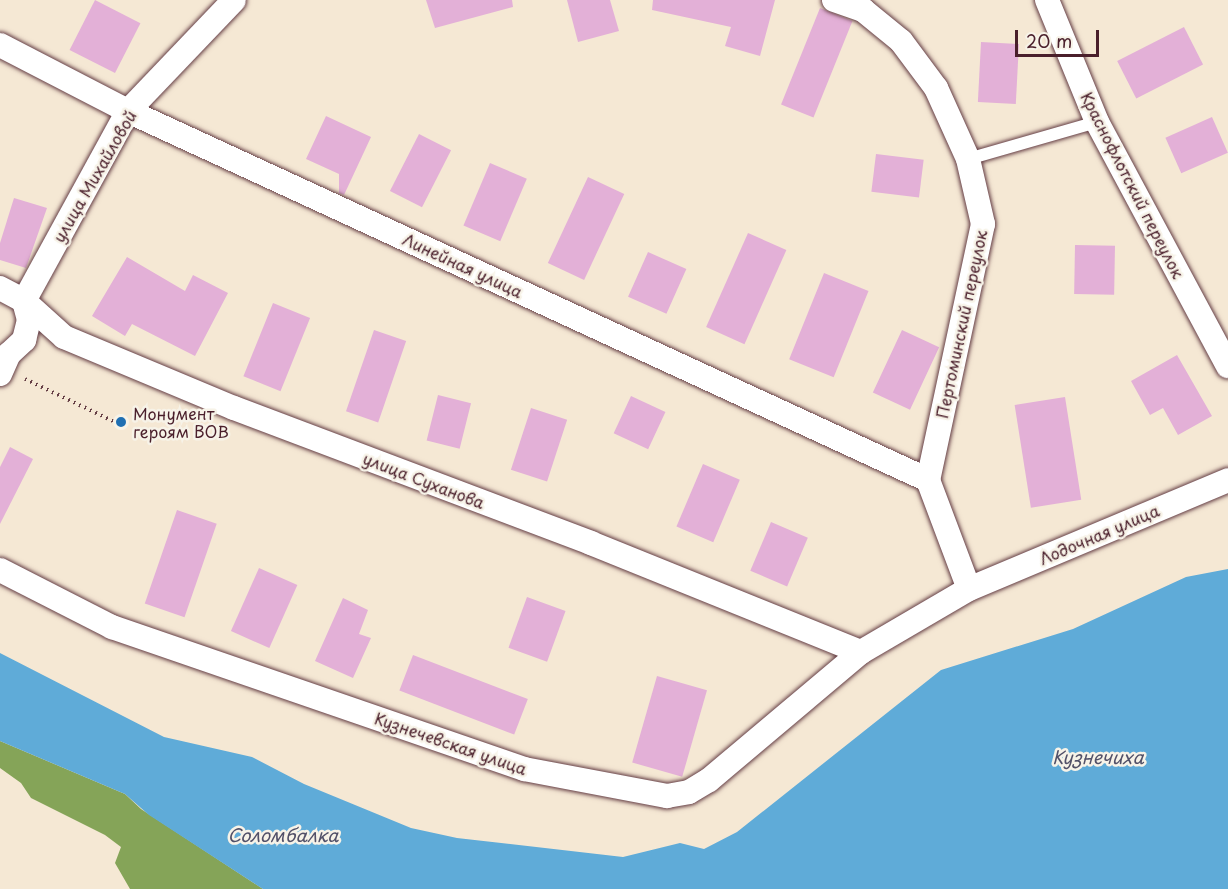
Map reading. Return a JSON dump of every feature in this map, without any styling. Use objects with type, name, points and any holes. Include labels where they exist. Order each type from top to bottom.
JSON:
[{"type":"street","name":"улица Михайловой","points":[[24,301],[128,111],[234,0]]},
{"type":"street","name":"Пертоминский переулок","points":[[834,0],[863,10],[901,41],[936,88],[968,159],[983,224],[928,480]]},
{"type":"street","name":"Краснофлотский переулок","points":[[1047,0],[1097,122],[1228,366]]},
{"type":"street","name":"Линейная улица","points":[[0,45],[128,111],[928,480]]},
{"type":"street","name":"улица Суханова","points":[[0,288],[24,301],[64,337],[234,408],[591,543],[861,652]]},
{"type":"street","points":[[1,371],[24,340],[29,320],[24,301]]},
{"type":"street","points":[[928,480],[969,589]]},
{"type":"street","name":"Лодочная улица","points":[[969,589],[1228,480]]},
{"type":"street","name":"Кузнечевская улица","points":[[0,570],[112,627],[513,766],[667,796],[689,792],[709,780],[861,652],[969,589]]},
{"type":"lane","points":[[968,159],[1097,122]]},
{"type":"path","points":[[1,371],[113,421]]},
{"type":"green space","points":[[0,741],[125,794],[141,809],[263,889],[130,889],[115,863],[121,847],[105,835],[31,798],[21,783],[0,768]]},
{"type":"water","name":"Кузнечиха","points":[[1228,569],[1228,889],[263,889],[149,815],[125,794],[0,741],[0,653],[164,737],[252,757],[304,784],[411,828],[457,838],[623,857],[680,843],[704,849],[737,832],[941,670],[1073,629],[1186,577]]},
{"type":"building","points":[[95,0],[140,23],[115,73],[70,50]]},
{"type":"building","points":[[426,0],[512,0],[513,7],[435,28]]},
{"type":"building","points":[[567,0],[610,0],[619,31],[578,42]]},
{"type":"building","points":[[653,0],[775,0],[760,56],[725,46],[731,27],[652,10]]},
{"type":"building","points":[[820,8],[852,21],[813,118],[781,104]]},
{"type":"building","points":[[1184,27],[1203,64],[1136,98],[1117,61]]},
{"type":"building","points":[[981,42],[1019,44],[1016,104],[978,102]]},
{"type":"building","points":[[326,116],[371,137],[344,195],[339,193],[339,174],[306,159]]},
{"type":"building","points":[[1212,117],[1228,153],[1181,173],[1165,138]]},
{"type":"building","points":[[419,134],[451,150],[422,207],[390,191]]},
{"type":"building","points":[[876,154],[924,160],[919,198],[871,192]]},
{"type":"building","points":[[490,163],[527,179],[500,241],[463,226]]},
{"type":"building","points":[[588,177],[624,194],[584,280],[548,263]]},
{"type":"building","points":[[14,198],[47,208],[26,268],[0,260],[0,243]]},
{"type":"building","points":[[748,233],[786,250],[744,344],[706,327]]},
{"type":"building","points":[[1075,245],[1115,246],[1114,295],[1074,294]]},
{"type":"building","points":[[648,252],[686,269],[666,314],[628,297]]},
{"type":"building","points":[[127,257],[185,291],[193,275],[228,293],[195,356],[132,324],[125,336],[92,316]]},
{"type":"building","points":[[824,273],[869,291],[834,377],[789,359]]},
{"type":"building","points":[[273,303],[310,318],[280,391],[243,376]]},
{"type":"building","points":[[374,330],[406,341],[378,422],[346,411]]},
{"type":"building","points":[[902,330],[939,347],[910,410],[873,393]]},
{"type":"building","points":[[1177,355],[1212,416],[1178,435],[1163,408],[1150,415],[1131,381]]},
{"type":"building","points":[[438,395],[471,403],[460,449],[427,441]]},
{"type":"building","points":[[631,396],[665,412],[648,449],[614,433]]},
{"type":"building","points":[[1065,397],[1081,500],[1031,508],[1015,405]]},
{"type":"building","points":[[531,408],[567,420],[547,482],[511,470]]},
{"type":"building","points":[[10,447],[33,459],[0,524],[0,467]]},
{"type":"building","points":[[703,464],[740,480],[713,542],[676,527]]},
{"type":"building","points":[[177,510],[217,524],[184,617],[145,604]]},
{"type":"building","points":[[771,522],[808,538],[787,586],[750,571]]},
{"type":"building","points":[[259,568],[297,585],[269,648],[231,631]]},
{"type":"building","points":[[527,597],[566,611],[547,662],[509,648]]},
{"type":"building","points":[[343,598],[368,610],[359,634],[371,638],[353,678],[315,661]]},
{"type":"building","points":[[413,655],[528,699],[514,735],[399,690]]},
{"type":"building","points":[[657,676],[707,690],[682,777],[632,763]]},
{"type":"place","name":"Монумент героям ВОВ","points":[[121,422]]},
{"type":"water label","name":"Соломбалка","points":[[283,835]]}]
